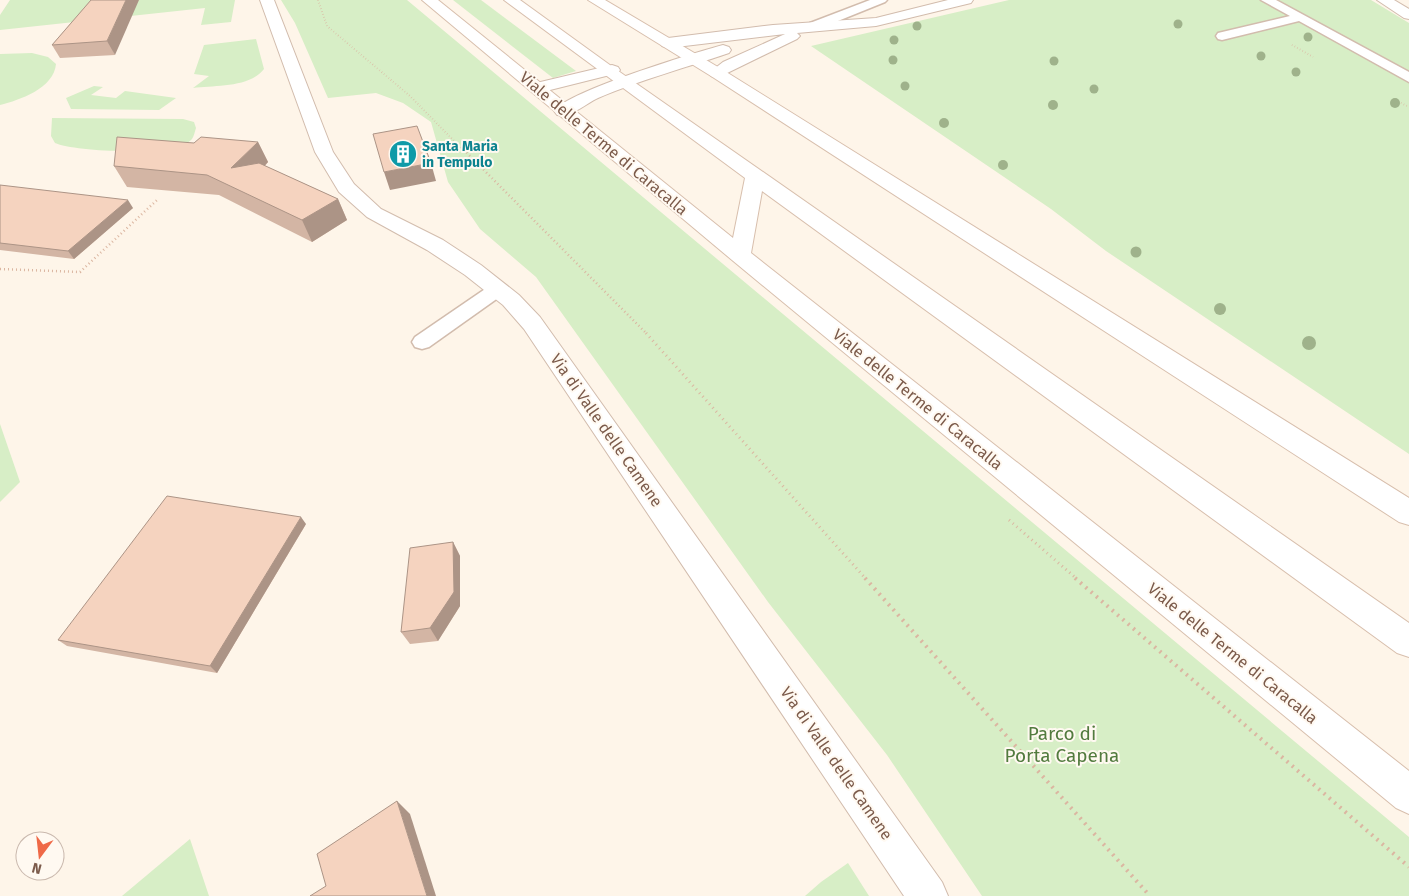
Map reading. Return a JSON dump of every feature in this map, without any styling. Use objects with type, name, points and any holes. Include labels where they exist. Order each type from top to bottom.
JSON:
[{"type":"main road","name":"Via di Valle delle Camene","points":[[267,0],[324,152],[346,188],[374,213],[449,253],[498,289],[523,313],[541,335],[928,896]]},
{"type":"main road","name":"Viale delle Terme di Caracalla","points":[[429,0],[740,255],[1409,795]]},
{"type":"main road","points":[[511,0],[1409,642]]},
{"type":"main road","points":[[595,0],[658,48],[694,59],[717,72],[1409,513]]},
{"type":"main road","points":[[538,88],[608,71],[658,48],[814,26],[876,22],[966,0]]},
{"type":"main road","points":[[1384,0],[1409,15]]},
{"type":"main road","points":[[563,111],[589,96],[624,82],[694,59],[814,26]]},
{"type":"main road","points":[[717,72],[814,26]]},
{"type":"main road","points":[[740,255],[755,175]]},
{"type":"lane","points":[[814,26],[880,0]]},
{"type":"lane","points":[[1267,0],[1409,78]]},
{"type":"lane","points":[[1222,36],[1301,17]]},
{"type":"lane","points":[[422,342],[498,289]]},
{"type":"path","points":[[318,0],[327,26],[410,96],[651,338],[1150,896]]},
{"type":"path","points":[[0,269],[80,272],[157,200]]},
{"type":"path","points":[[1003,514],[1409,867]]},
{"type":"green space","points":[[10,0],[235,0],[231,22],[201,25],[205,8],[0,30],[0,15]]},
{"type":"green space","name":"Parco di Porta Capena","points":[[281,0],[407,0],[1409,837],[1409,896],[982,896],[887,755],[768,602],[536,277],[480,229],[448,182],[431,122],[403,103],[376,93],[328,98],[295,23]]},
{"type":"green space","points":[[453,0],[481,0],[576,71],[553,78]]},
{"type":"green space","points":[[1009,0],[1371,0],[1409,23],[1409,454],[1106,251],[1051,209],[811,46]]},
{"type":"green space","points":[[256,39],[264,69],[258,75],[250,80],[231,85],[193,88],[209,76],[194,74],[204,45]]},
{"type":"green space","points":[[32,53],[48,57],[56,64],[54,72],[49,80],[35,92],[0,105],[0,54]]},
{"type":"green space","points":[[94,86],[103,87],[91,95],[116,98],[125,91],[176,98],[159,110],[71,109],[66,98]]},
{"type":"green space","points":[[52,118],[183,119],[194,122],[196,128],[192,139],[183,145],[168,148],[148,151],[83,149],[55,143],[51,136]]},
{"type":"green space","points":[[0,424],[20,482],[0,502]]},
{"type":"green space","points":[[190,839],[209,896],[122,896]]},
{"type":"green space","points":[[848,863],[869,896],[805,896],[821,882]]},
{"type":"building","points":[[91,0],[126,0],[107,41],[52,45]]},
{"type":"building","points":[[417,126],[431,163],[384,172],[373,134]]},
{"type":"building","points":[[117,137],[194,143],[201,137],[258,142],[231,168],[259,163],[338,199],[302,220],[207,175],[114,166]]},
{"type":"building","points":[[0,185],[128,200],[68,251],[0,243]]},
{"type":"building","points":[[167,496],[301,517],[210,666],[58,640]]},
{"type":"building","points":[[453,542],[454,592],[430,628],[401,632],[410,548]]},
{"type":"building","points":[[397,801],[427,896],[310,896],[326,886],[317,854]]},
{"type":"place","name":"Santa Maria in Tempulo","points":[[403,154]]}]
